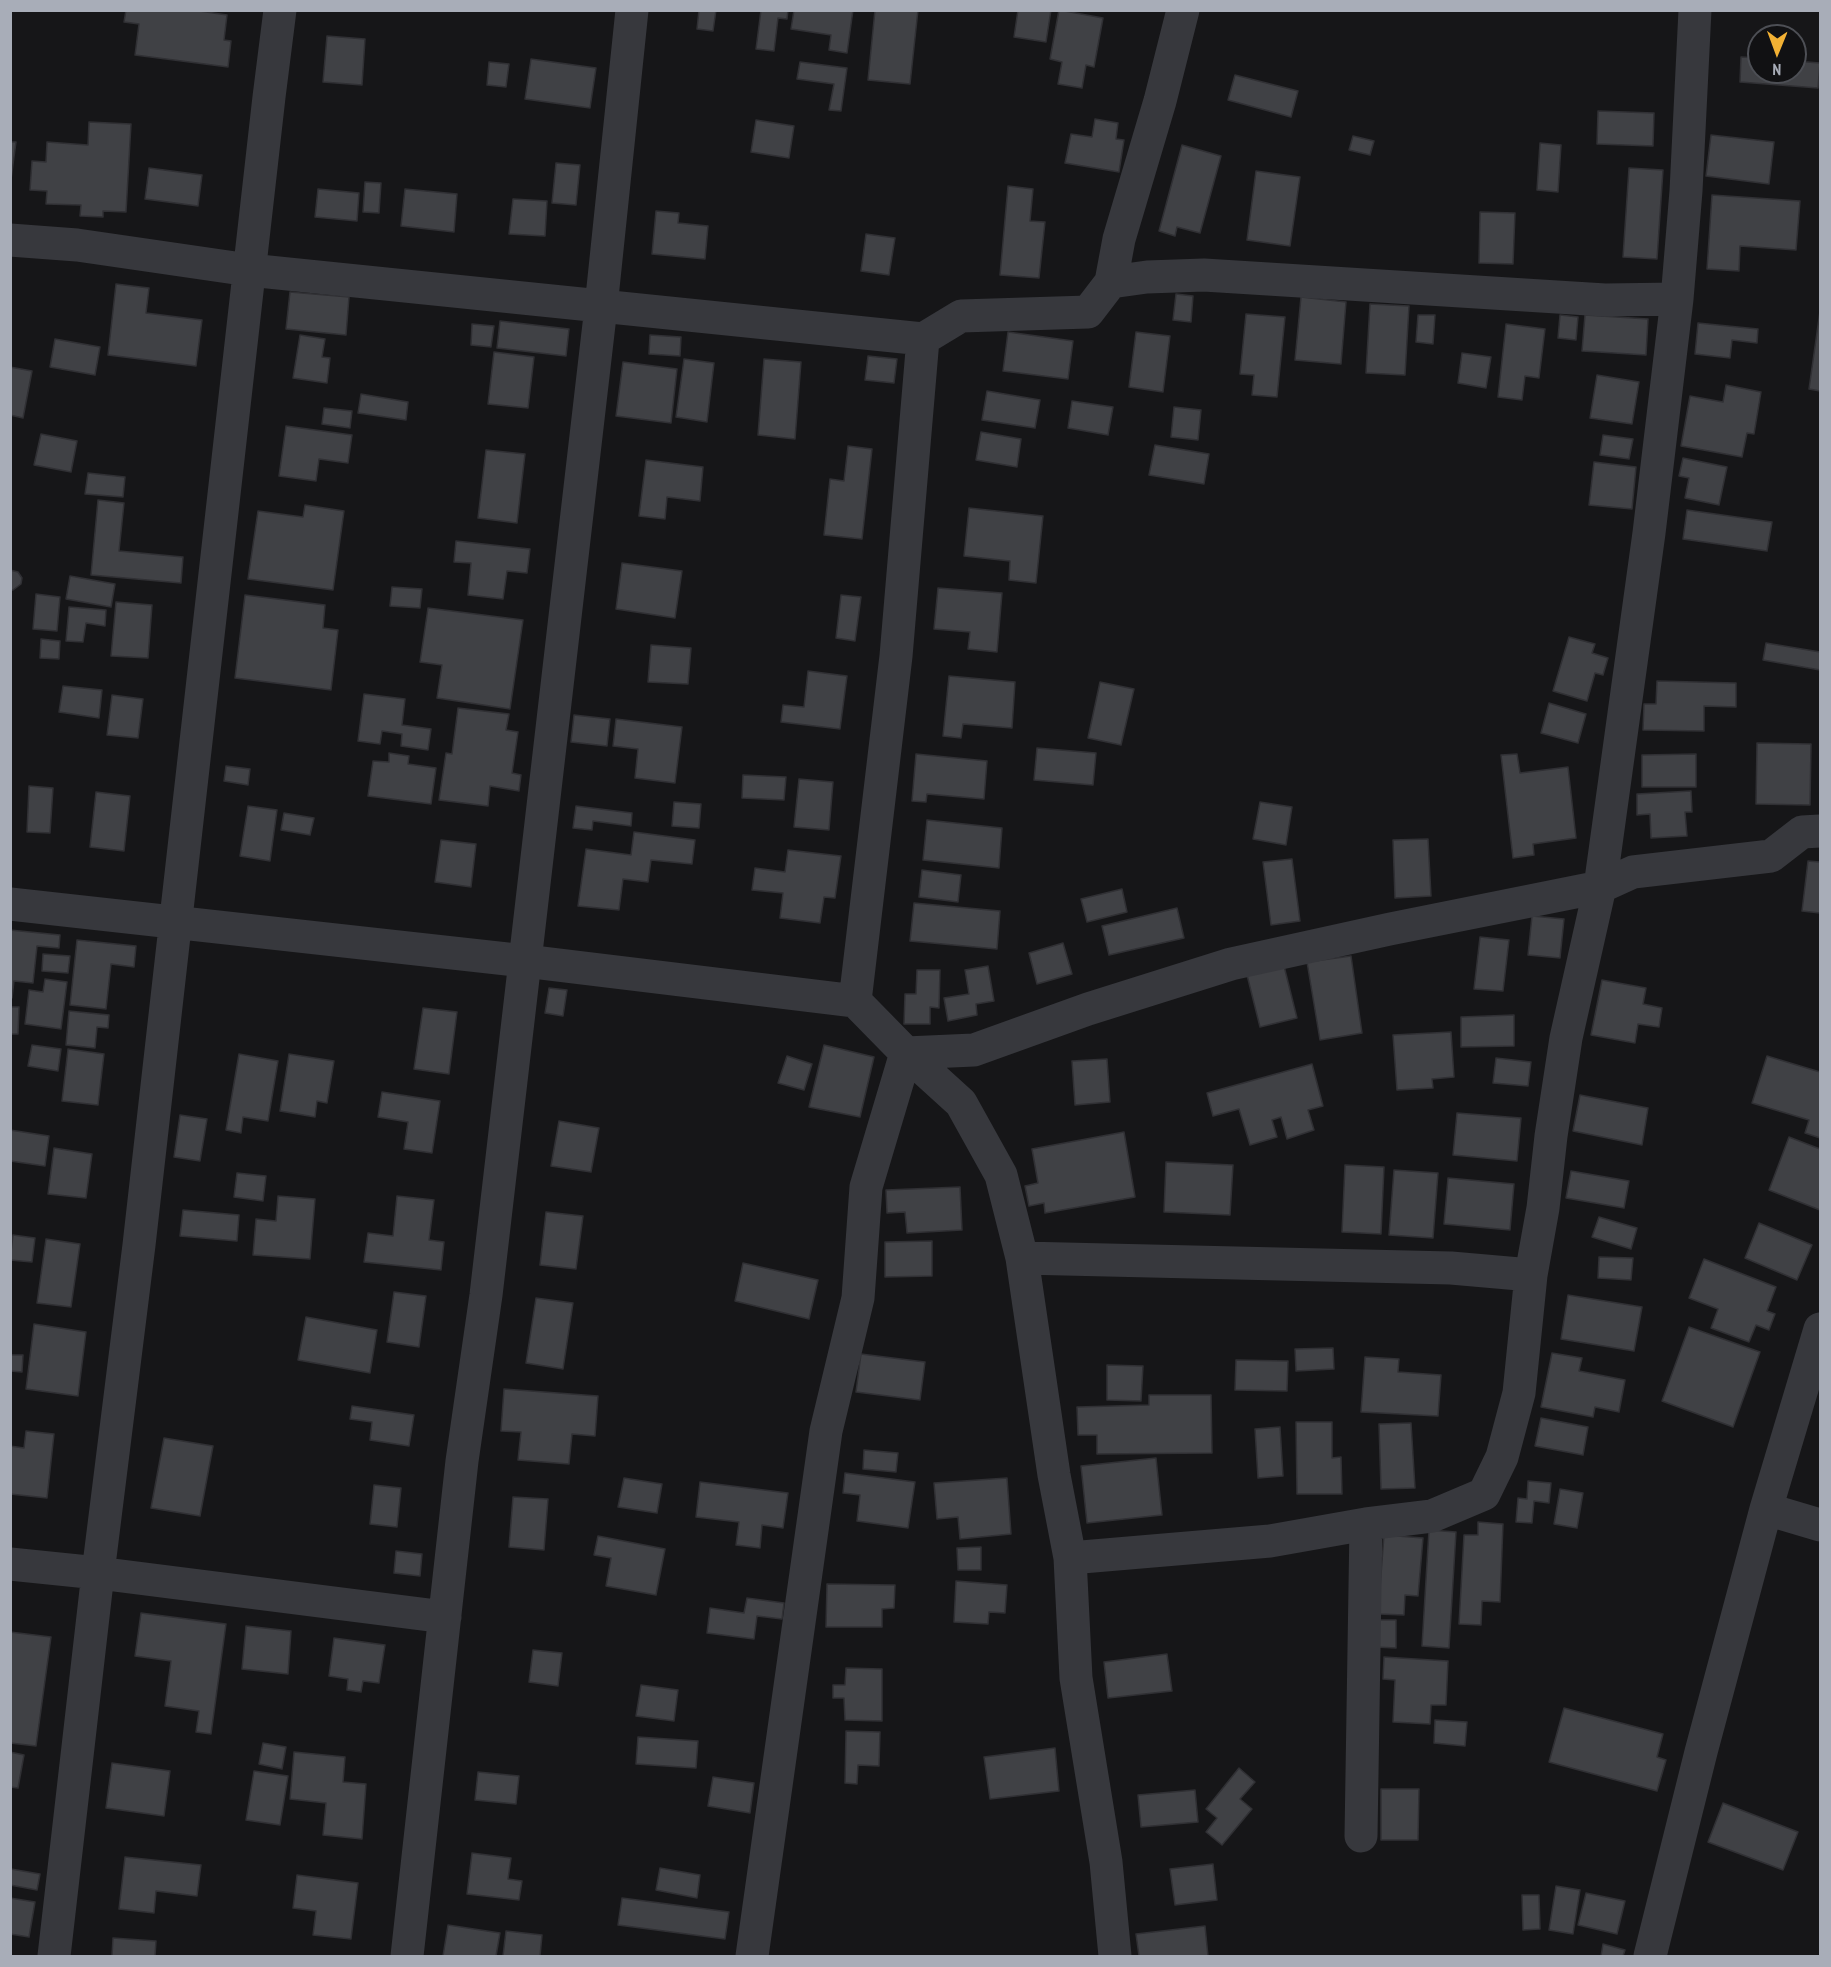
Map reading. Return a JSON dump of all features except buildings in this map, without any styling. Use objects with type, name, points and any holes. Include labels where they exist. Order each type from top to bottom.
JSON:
[{"type":"street","points":[[54,1956],[139,1245],[280,10]]},
{"type":"street","points":[[407,1956],[462,1461],[486,1295],[601,308],[632,10]]},
{"type":"street","points":[[10,240],[77,245],[249,270],[601,308],[923,339],[961,316],[1088,312],[1111,282],[1119,239],[1157,112],[1184,10]]},
{"type":"street","points":[[1070,1558],[1270,1541],[1366,1524],[1432,1516],[1484,1494],[1502,1456],[1519,1393],[1531,1275],[1543,1208],[1566,1038],[1600,887],[1649,533],[1677,299],[1686,191],[1695,10]]},
{"type":"street","points":[[1111,282],[1147,277],[1204,275],[1605,300],[1677,299]]},
{"type":"street","points":[[855,1001],[896,656],[923,339]]},
{"type":"street","points":[[906,1053],[974,1050],[1088,1009],[1232,964],[1390,929],[1600,887],[1633,872],[1771,856],[1802,832],[1821,831]]},
{"type":"street","points":[[10,904],[525,961],[855,1001],[906,1053],[961,1103],[1001,1175],[1022,1258],[1054,1475],[1070,1558],[1076,1678],[1106,1862],[1115,1956]]},
{"type":"street","points":[[752,1956],[826,1431],[858,1298],[866,1187],[906,1053]]},
{"type":"street","points":[[1022,1258],[1451,1268],[1531,1275]]},
{"type":"street","points":[[1650,1956],[1701,1752],[1766,1509],[1821,1329]]},
{"type":"street","points":[[1766,1509],[1821,1525]]},
{"type":"street","points":[[1361,1836],[1366,1524]]},
{"type":"street","points":[[10,1564],[445,1617]]}]
